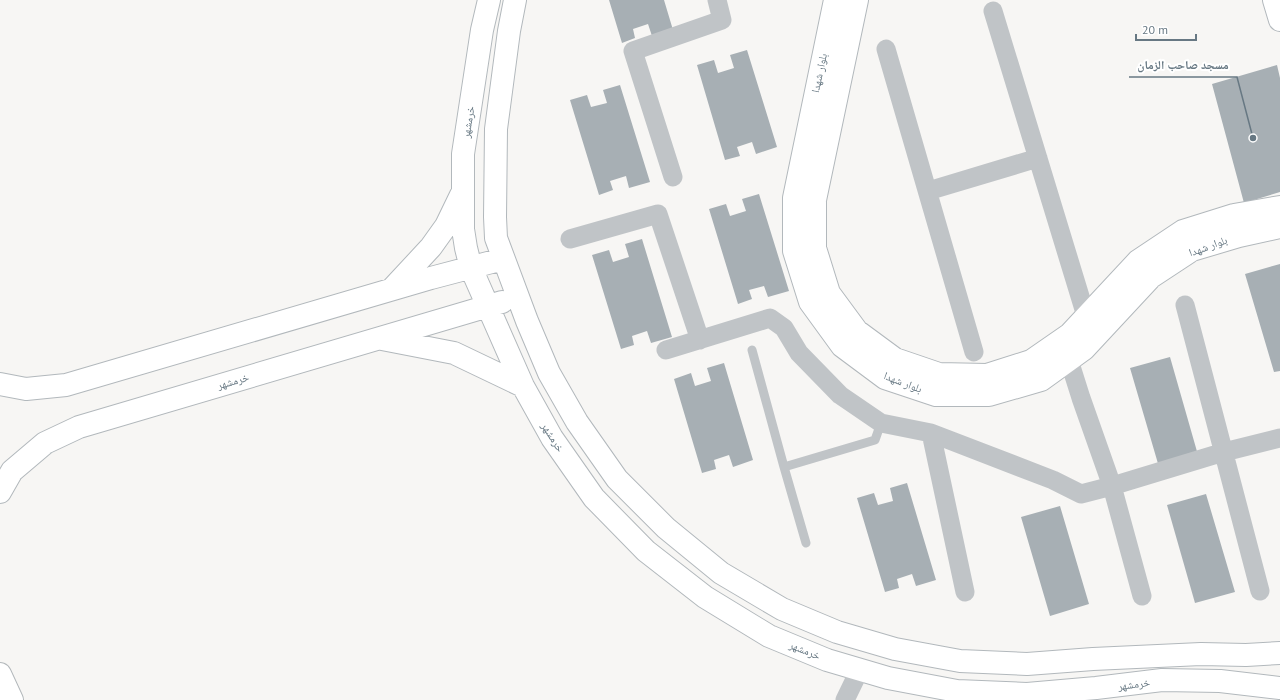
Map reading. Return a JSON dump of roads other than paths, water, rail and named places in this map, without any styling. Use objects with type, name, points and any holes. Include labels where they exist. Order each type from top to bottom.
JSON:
[{"type":"main road","name":"خرمشهر","points":[[489,0],[482,30],[463,154],[463,229],[471,268],[523,386],[552,438],[594,498],[646,551],[705,597],[769,636],[827,660],[888,678],[957,691],[1027,694],[1162,680],[1220,682],[1280,688]]},
{"type":"main road","points":[[515,0],[509,31],[496,129],[496,238],[549,373],[577,422],[617,479],[666,528],[721,573],[782,609],[837,632],[895,649],[960,661],[1026,664],[1201,654],[1280,654]]},
{"type":"main road","name":"بلوار شهدا","points":[[818,128],[835,0]]},
{"type":"main road","name":"بلوار شهدا","points":[[857,0],[818,128],[794,198],[794,251],[810,302],[842,346],[885,378],[936,395],[989,395],[1041,380],[1063,351],[1070,334],[1086,316],[1151,277],[1192,250],[1239,236],[1280,228]]},
{"type":"main road","points":[[1274,0],[1280,20]]},
{"type":"main road","points":[[391,290],[431,247],[446,226],[463,192]]},
{"type":"main road","name":"بلوار شهدا","points":[[1063,351],[1084,349],[1117,298],[1138,261],[1182,231],[1234,215],[1280,207]]},
{"type":"main road","points":[[0,384],[26,389],[66,385],[391,290],[504,259]]},
{"type":"main road","name":"خرمشهر","points":[[0,492],[12,471],[45,443],[79,426],[518,297]]},
{"type":"main road","points":[[379,338],[454,354],[523,386]]},
{"type":"main road","points":[[0,674],[12,700]]},
{"type":"street","points":[[673,177],[633,50],[722,20],[717,0]]},
{"type":"street","points":[[993,11],[1086,316]]},
{"type":"street","points":[[886,48],[974,352]]},
{"type":"street","points":[[928,191],[1038,158]]},
{"type":"street","points":[[570,239],[658,214],[700,340]]},
{"type":"street","points":[[1185,305],[1260,591]]},
{"type":"street","points":[[666,350],[770,318],[784,328],[799,353],[840,395],[881,423],[931,433],[1053,480],[1081,494],[1224,452],[1280,438]]},
{"type":"street","points":[[1063,351],[1112,486],[1142,596]]},
{"type":"street","points":[[931,433],[965,592]]},
{"type":"street","points":[[845,700],[860,669]]},
{"type":"lane","points":[[752,350],[806,543]]},
{"type":"lane","points":[[784,466],[875,440],[881,423]]},
{"type":"place","name":"مسجد صاحب الزمان","points":[[1253,138]]}]
